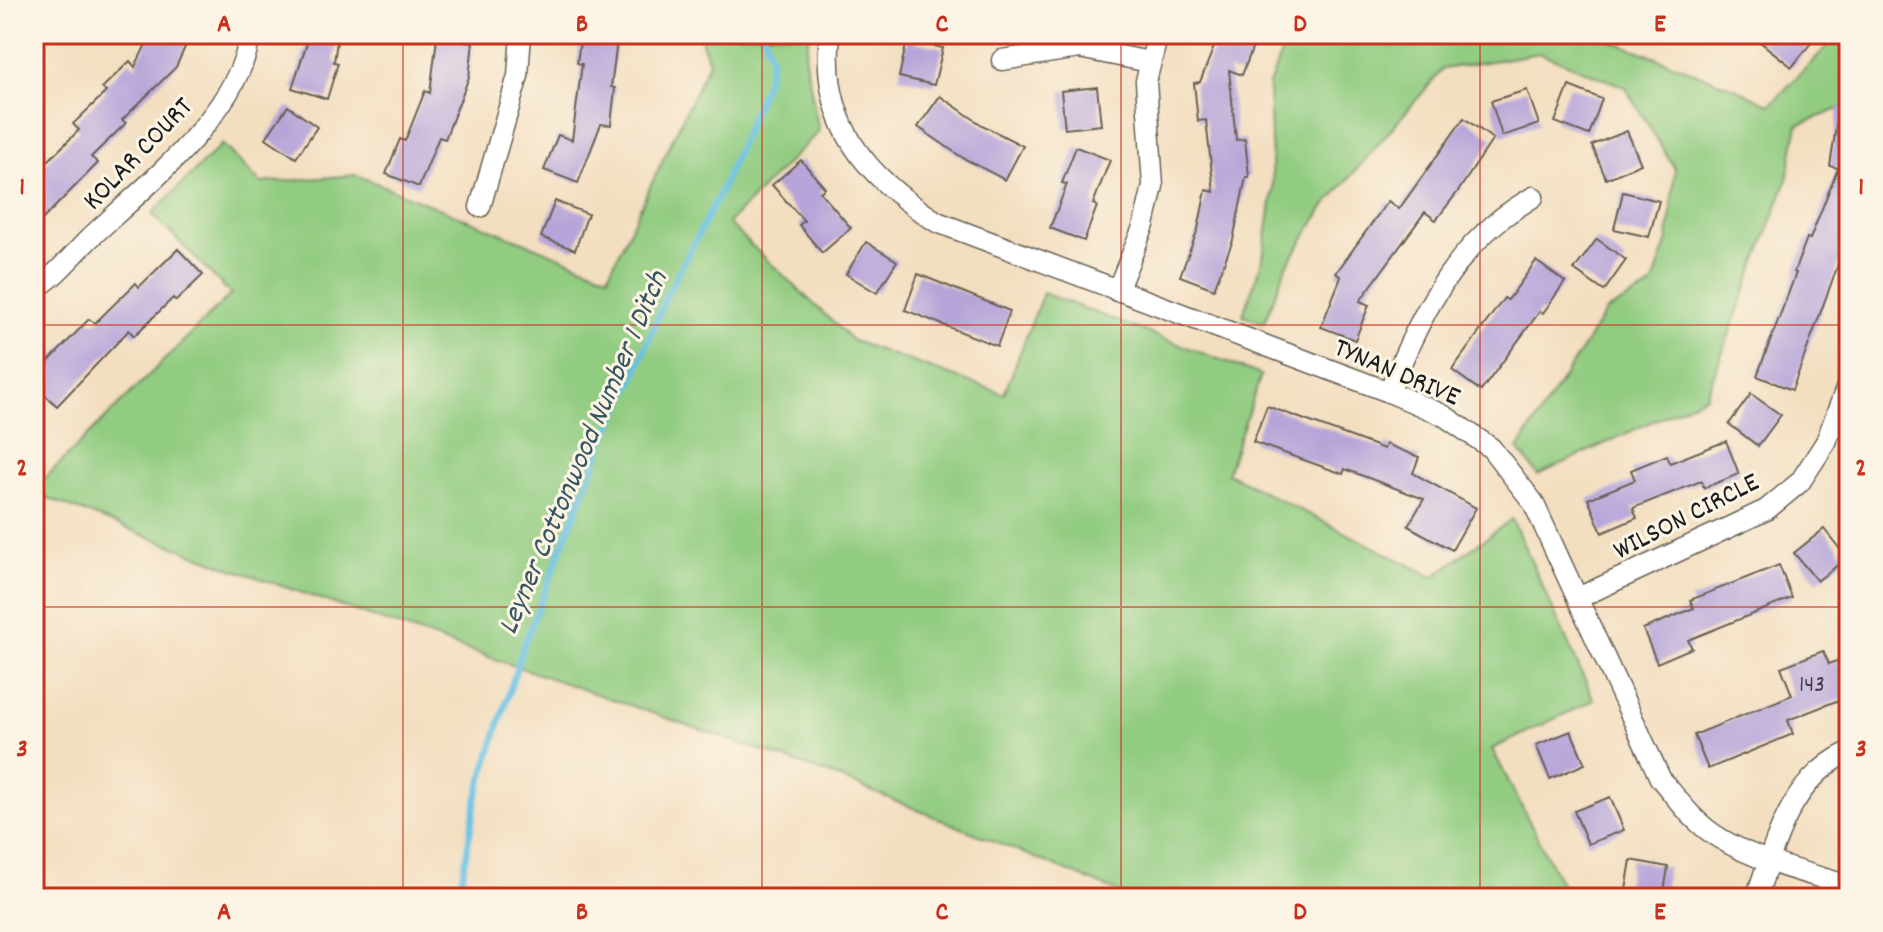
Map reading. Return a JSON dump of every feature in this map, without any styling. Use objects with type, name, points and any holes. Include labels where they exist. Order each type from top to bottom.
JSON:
[{"type":"street","name":"KOLAR COURT","points":[[34,289],[174,158],[224,101],[240,73],[250,34]]},
{"type":"street","points":[[480,207],[518,76],[521,34]]},
{"type":"street","name":"TYNAN DRIVE","points":[[830,34],[831,89],[845,132],[869,169],[901,199],[937,222],[1389,392],[1443,415],[1491,448],[1533,502],[1660,778],[1688,812],[1720,839],[1770,861],[1849,886]]},
{"type":"street","points":[[1117,291],[1144,225],[1153,186],[1146,81],[1158,34]]},
{"type":"street","points":[[1002,60],[1079,48],[1150,62]]},
{"type":"street","points":[[1389,392],[1421,318],[1447,277],[1497,222],[1533,197]]},
{"type":"street","name":"WILSON CIRCLE","points":[[1578,598],[1766,510],[1800,482],[1826,442],[1849,381]]},
{"type":"street","points":[[1756,898],[1793,801],[1813,776],[1849,752]]},
{"type":"green space","points":[[699,34],[809,34],[805,59],[819,131],[728,223],[853,341],[1004,394],[1043,293],[1261,375],[1227,473],[1433,577],[1512,519],[1594,700],[1492,749],[1565,891],[1563,898],[1133,898],[832,775],[230,568],[34,493],[34,489],[231,294],[152,214],[222,144],[261,183],[356,175],[608,276],[709,62]]},
{"type":"green space","points":[[1288,34],[1595,34],[1737,89],[1770,105],[1839,34],[1849,34],[1849,105],[1798,125],[1787,180],[1706,396],[1538,475],[1518,449],[1606,311],[1652,286],[1668,240],[1675,169],[1625,87],[1540,53],[1443,69],[1324,207],[1286,267],[1264,323],[1243,315],[1263,258],[1273,189],[1269,85]]},
{"type":"building","points":[[151,34],[191,34],[176,67],[122,120],[126,123],[91,157],[98,163],[34,228],[34,175],[79,130],[73,124],[106,92],[102,88],[130,61],[135,67]]},
{"type":"building","points":[[310,34],[338,34],[334,62],[338,63],[327,99],[292,88]]},
{"type":"building","points":[[581,34],[618,34],[611,87],[615,88],[611,125],[601,124],[578,183],[544,170],[558,135],[572,140],[582,64],[577,63]]},
{"type":"building","points":[[1219,34],[1242,34],[1256,39],[1242,75],[1229,70],[1236,140],[1245,139],[1249,177],[1246,177],[1233,240],[1214,289],[1180,276],[1198,229],[1206,190],[1214,192],[1206,120],[1198,121],[1194,83],[1200,82]]},
{"type":"building","points":[[1750,34],[1818,34],[1792,67]]},
{"type":"building","points":[[437,38],[473,42],[469,77],[445,139],[439,137],[419,187],[386,174],[400,139],[405,141],[425,91],[430,93]]},
{"type":"building","points":[[907,40],[943,48],[934,85],[899,77]]},
{"type":"building","points":[[1569,86],[1602,99],[1589,135],[1555,122]]},
{"type":"building","points":[[1097,87],[1101,125],[1065,129],[1061,91]]},
{"type":"building","points":[[1527,90],[1539,124],[1502,136],[1491,101]]},
{"type":"building","points":[[940,96],[982,125],[1023,146],[1005,180],[963,158],[918,127]]},
{"type":"building","points":[[288,106],[317,127],[296,158],[266,138]]},
{"type":"building","points":[[1839,107],[1849,108],[1849,235],[1792,390],[1757,376],[1807,238],[1810,239],[1838,168],[1830,166]]},
{"type":"building","points":[[1464,118],[1493,139],[1459,190],[1436,220],[1425,212],[1360,301],[1369,305],[1355,340],[1321,327],[1341,277],[1336,273],[1388,201],[1399,209]]},
{"type":"building","points":[[1627,131],[1641,164],[1606,179],[1592,145]]},
{"type":"building","points":[[1076,147],[1110,160],[1093,204],[1097,206],[1084,241],[1050,228],[1067,184],[1062,183]]},
{"type":"building","points":[[801,160],[825,188],[820,192],[851,228],[822,253],[799,225],[804,221],[772,185]]},
{"type":"building","points":[[1623,192],[1659,201],[1649,237],[1614,229]]},
{"type":"building","points":[[555,201],[588,214],[575,250],[541,237]]},
{"type":"building","points":[[1597,239],[1626,260],[1604,291],[1574,270]]},
{"type":"building","points":[[866,242],[897,261],[877,293],[846,274]]},
{"type":"building","points":[[178,249],[203,275],[176,301],[173,298],[134,336],[129,330],[57,406],[34,385],[34,377],[89,319],[95,323],[136,283],[139,287]]},
{"type":"building","points":[[1536,261],[1565,282],[1481,391],[1452,370],[1504,298],[1508,300]]},
{"type":"building","points":[[918,274],[1010,311],[997,346],[905,310]]},
{"type":"building","points":[[1751,394],[1781,415],[1758,446],[1729,424]]},
{"type":"building","points":[[1267,406],[1384,449],[1386,444],[1419,457],[1413,473],[1476,508],[1452,550],[1408,526],[1424,499],[1345,469],[1343,474],[1253,442]]},
{"type":"building","points":[[1726,441],[1739,474],[1704,488],[1701,481],[1633,508],[1637,518],[1602,533],[1588,499],[1635,480],[1631,470],[1667,455],[1670,463]]},
{"type":"building","points":[[1824,529],[1847,558],[1817,581],[1794,553]]},
{"type":"building","points":[[1779,565],[1792,598],[1688,640],[1692,648],[1657,663],[1643,629],[1694,608],[1690,600]]},
{"type":"building","points":[[1823,651],[1829,664],[1849,656],[1849,696],[1788,720],[1793,734],[1708,769],[1694,735],[1792,695],[1781,667]]},
{"type":"building","points":[[1571,731],[1585,764],[1550,779],[1536,745]]},
{"type":"building","points":[[1610,797],[1624,830],[1588,844],[1574,811]]},
{"type":"building","points":[[1631,860],[1668,867],[1663,898],[1625,896]]},
{"type":"waterway","name":"Leyner Cottonwood Number 1 Ditch","points":[[458,898],[477,796],[524,644],[603,443],[631,385],[666,296],[718,197],[766,82],[771,59],[764,34]]}]
